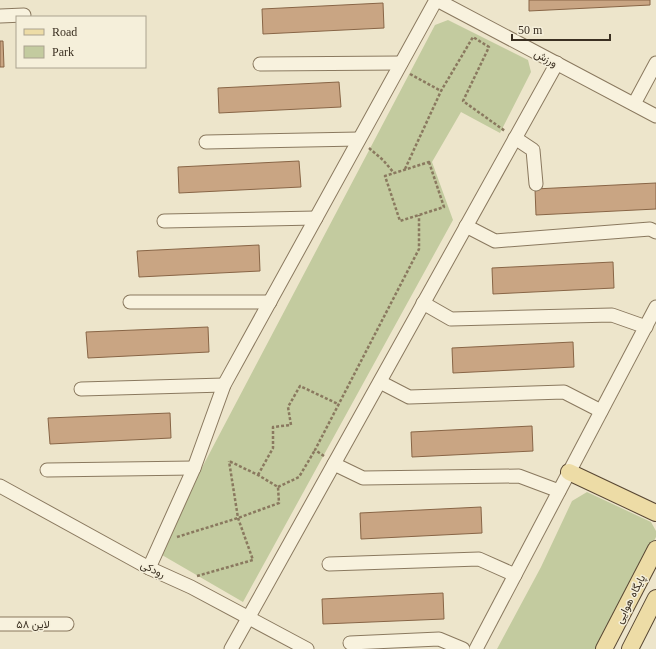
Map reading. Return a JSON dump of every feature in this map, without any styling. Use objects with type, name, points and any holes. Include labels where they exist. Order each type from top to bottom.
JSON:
[{"type":"main road","points":[[569,472],[656,514]]},
{"type":"main road","name":"پایگاه هوایی","points":[[604,649],[656,549]]},
{"type":"main road","name":"پایگاه هوایی","points":[[630,649],[656,598]]},
{"type":"street","name":"ورزش","points":[[436,0],[656,116]]},
{"type":"street","points":[[149,568],[194,468],[224,385],[436,0]]},
{"type":"street","points":[[0,16],[24,15]]},
{"type":"street","points":[[634,104],[656,63]]},
{"type":"street","points":[[260,64],[400,65]]},
{"type":"street","points":[[231,649],[557,64]]},
{"type":"street","points":[[515,138],[534,150],[536,184]]},
{"type":"street","points":[[206,142],[359,139]]},
{"type":"street","points":[[164,222],[316,218]]},
{"type":"street","points":[[466,226],[495,241],[650,229],[656,232]]},
{"type":"street","points":[[130,302],[270,302]]},
{"type":"street","points":[[423,303],[451,319],[612,315],[646,327]]},
{"type":"street","points":[[476,649],[656,307]]},
{"type":"street","points":[[380,382],[409,397],[564,392],[601,411]]},
{"type":"street","points":[[81,389],[224,385]]},
{"type":"street","points":[[334,464],[362,478],[519,476],[559,492]]},
{"type":"street","points":[[47,470],[194,468]]},
{"type":"street","name":"رودکی","points":[[0,486],[149,568],[191,588],[307,649]]},
{"type":"street","points":[[329,564],[479,559],[515,575]]},
{"type":"street","name":"لاین ۵۸","points":[[0,624],[67,624]]},
{"type":"street","points":[[350,642],[439,640],[463,649]]},
{"type":"path","points":[[405,169],[441,91],[473,37],[489,47],[463,101],[515,138]]},
{"type":"path","points":[[400,65],[441,91]]},
{"type":"path","points":[[359,139],[383,160],[394,173]]},
{"type":"path","points":[[429,162],[444,207],[400,221],[386,176],[405,169],[429,162]]},
{"type":"path","points":[[278,487],[299,477],[315,450],[419,249],[418,215]]},
{"type":"path","points":[[258,475],[273,448],[273,427],[291,425],[288,407],[300,386],[338,404]]},
{"type":"path","points":[[315,450],[334,464]]},
{"type":"path","points":[[191,588],[197,576],[253,560],[238,518],[229,462],[258,475],[278,487]]},
{"type":"path","points":[[161,541],[238,518],[279,503],[278,487]]},
{"type":"green space","points":[[448,20],[528,60],[531,72],[500,133],[461,112],[432,162],[453,220],[243,602],[162,555],[166,536],[435,25]]},
{"type":"green space","points":[[587,492],[651,522],[656,531],[656,537],[598,649],[497,649],[541,567],[572,501]]},
{"type":"building","points":[[529,0],[650,0],[650,5],[529,11]]},
{"type":"building","points":[[383,3],[384,28],[263,34],[262,9]]},
{"type":"building","points":[[0,41],[3,41],[4,67],[0,67]]},
{"type":"building","points":[[339,82],[341,107],[219,113],[218,88]]},
{"type":"building","points":[[299,161],[301,187],[179,193],[178,167]]},
{"type":"building","points":[[656,183],[656,209],[536,215],[535,189]]},
{"type":"building","points":[[259,245],[260,271],[139,277],[137,251]]},
{"type":"building","points":[[613,262],[614,288],[493,294],[492,268]]},
{"type":"building","points":[[208,327],[209,352],[88,358],[86,332]]},
{"type":"building","points":[[573,342],[574,367],[453,373],[452,348]]},
{"type":"building","points":[[170,413],[171,438],[50,444],[48,418]]},
{"type":"building","points":[[532,426],[533,451],[412,457],[411,432]]},
{"type":"building","points":[[481,507],[482,533],[361,539],[360,513]]},
{"type":"building","points":[[443,593],[444,619],[323,624],[322,599]]}]
